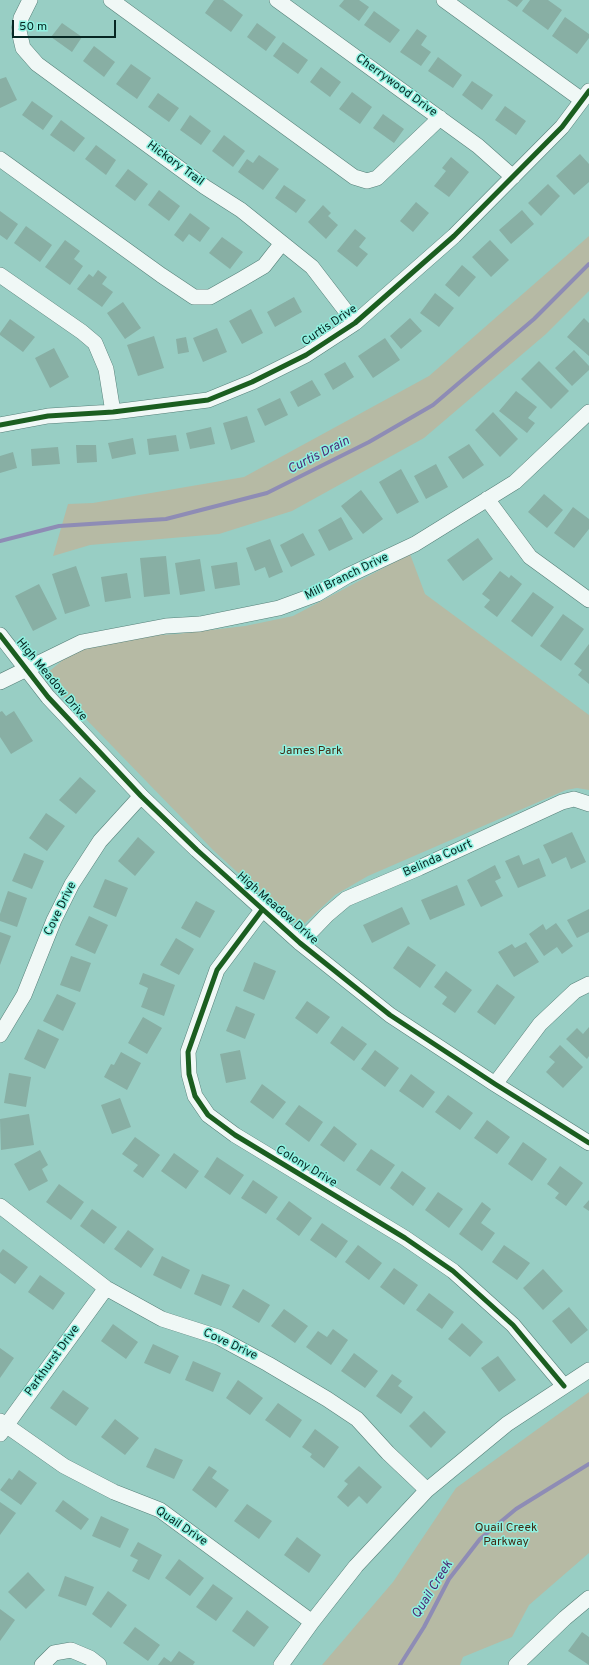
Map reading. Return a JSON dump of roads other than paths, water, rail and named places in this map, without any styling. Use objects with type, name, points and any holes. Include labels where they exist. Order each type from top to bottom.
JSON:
[{"type":"street","name":"Hickory Trail","points":[[30,0],[21,18],[19,31],[24,48],[36,64],[205,187],[241,210],[312,267],[355,323]]},
{"type":"street","points":[[111,0],[354,177],[367,181],[377,178],[440,118]]},
{"type":"street","name":"Cherrywood Drive","points":[[277,0],[478,146],[513,177]]},
{"type":"street","points":[[444,0],[586,95]]},
{"type":"street","name":"Curtis Drive","points":[[0,425],[48,416],[113,412],[208,400],[252,382],[306,355],[355,323],[454,236],[562,127],[586,95]]},
{"type":"street","points":[[0,159],[194,297],[210,297],[264,266],[282,243]]},
{"type":"street","points":[[0,275],[82,332],[95,343],[106,370],[113,412]]},
{"type":"street","name":"Mill Branch Drive","points":[[0,682],[82,642],[166,626],[200,624],[278,608],[317,594],[347,576],[415,544],[515,482],[589,412]]},
{"type":"street","points":[[487,499],[530,557],[589,600]]},
{"type":"street","name":"High Meadow Drive","points":[[0,635],[48,697],[142,796],[300,944],[390,1014],[495,1084],[589,1143]]},
{"type":"street","name":"Cove Drive","points":[[0,1035],[24,995],[54,920],[72,884],[100,842],[142,796]]},
{"type":"street","name":"Belinda Court","points":[[300,944],[327,915],[346,899],[419,868],[562,802],[574,799],[589,804]]},
{"type":"street","name":"Colony Drive","points":[[262,910],[217,970],[188,1052],[189,1074],[195,1096],[208,1115],[235,1136],[405,1238],[453,1271],[513,1325],[564,1386]]},
{"type":"street","points":[[495,1084],[540,1024],[575,991],[589,984]]},
{"type":"street","name":"Cove Drive","points":[[0,1206],[106,1288],[162,1319],[218,1337],[268,1364],[327,1399],[357,1419],[427,1490]]},
{"type":"street","name":"Parkhurst Drive","points":[[2,1427],[106,1288]]},
{"type":"street","points":[[281,1665],[312,1622],[356,1566],[427,1490],[507,1424],[589,1370]]},
{"type":"street","name":"Quail Drive","points":[[2,1427],[64,1466],[114,1492],[160,1510],[312,1622]]},
{"type":"street","points":[[525,1662],[565,1618],[589,1598]]},
{"type":"street","points":[[42,1665],[54,1653],[71,1650],[90,1658],[99,1665]]},
{"type":"waterway","name":"Curtis Drain","points":[[0,541],[59,526],[166,519],[267,493],[369,442],[433,405],[534,319],[589,264]]},
{"type":"waterway","name":"Quail Creek","points":[[400,1665],[424,1627],[449,1579],[480,1539],[516,1509],[589,1464]]},
{"type":"park label","name":"James Park","points":[[311,752]]},
{"type":"park label","name":"Quail Creek Parkway","points":[[506,1536]]}]
